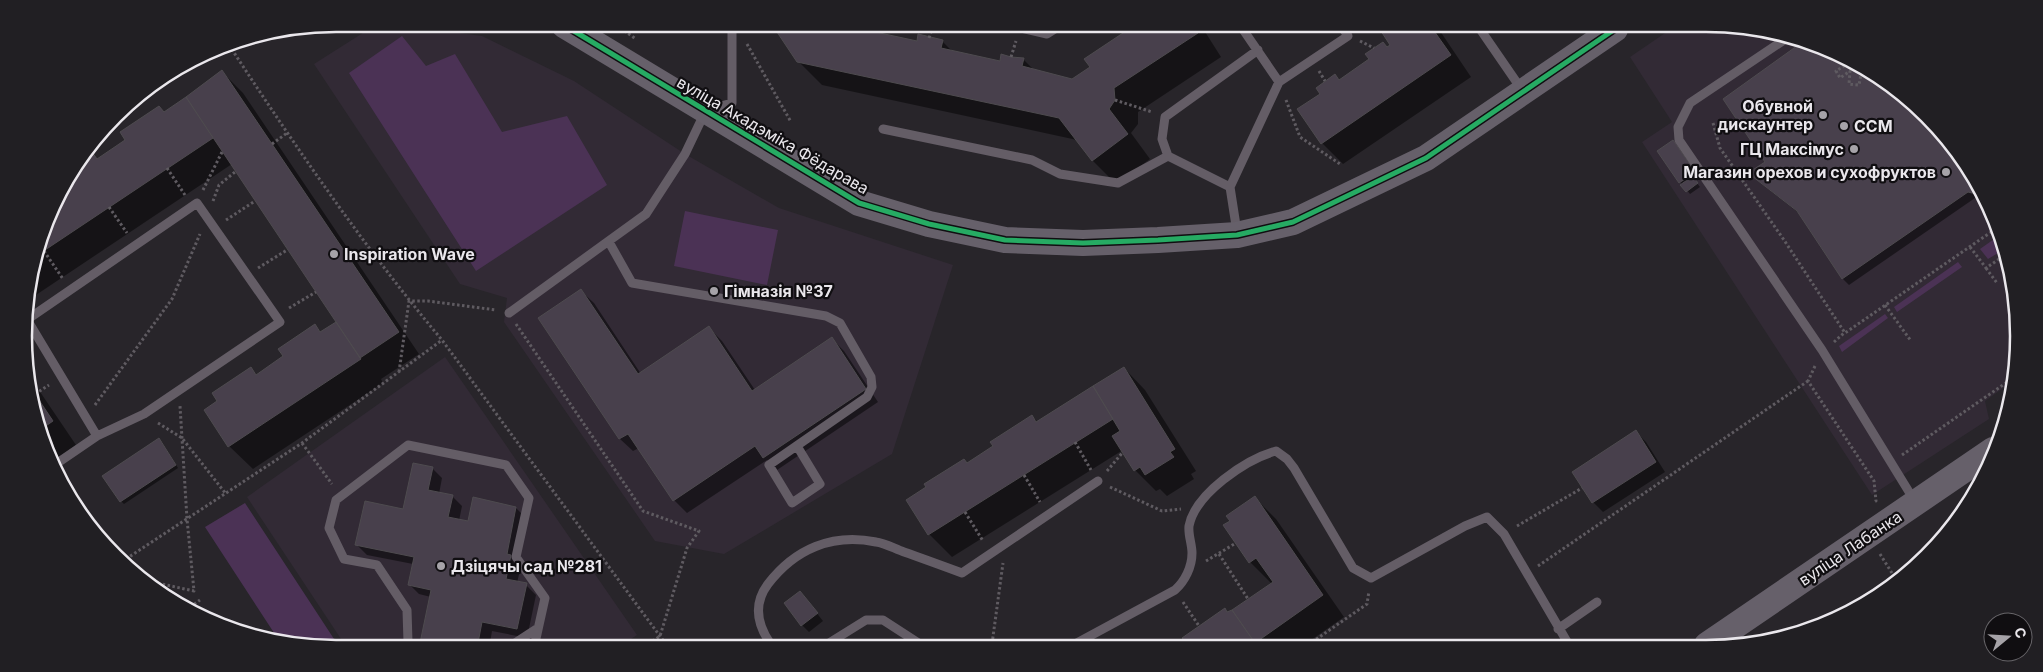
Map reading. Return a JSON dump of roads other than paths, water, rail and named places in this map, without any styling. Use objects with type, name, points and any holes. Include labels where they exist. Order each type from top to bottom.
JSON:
[{"type":"street","name":"вуліца Акадэміка Фёдарава","points":[[577,33],[859,203],[929,224],[1005,240],[1073,243],[1237,235],[1293,222],[1426,158],[1609,33]]},
{"type":"street","name":"вуліца Лабанка","points":[[1716,640],[1986,455]]},
{"type":"lane","points":[[509,313],[646,214],[685,154],[706,110],[732,103],[732,33]]},
{"type":"lane","points":[[1246,33],[1279,82]]},
{"type":"lane","points":[[1237,235],[1230,187],[1279,82],[1348,36],[1346,33]]},
{"type":"lane","points":[[1483,33],[1523,91]]},
{"type":"lane","points":[[1781,42],[1690,103],[1678,127],[1679,140],[1822,350],[1916,503]]},
{"type":"lane","points":[[1230,187],[1168,156],[1162,139],[1165,117],[1258,50]]},
{"type":"lane","points":[[883,129],[1032,160],[1060,174],[1118,183],[1168,156]]},
{"type":"lane","points":[[33,316],[194,204],[207,217],[280,322],[144,414],[97,436],[60,461]]},
{"type":"lane","points":[[608,242],[632,283],[826,316],[840,323],[871,377],[872,387],[867,397],[796,446],[769,465],[792,503],[820,484],[796,446]]},
{"type":"lane","points":[[32,327],[97,436]]},
{"type":"lane","points":[[408,640],[406,610],[377,565],[344,559],[329,528],[336,500],[408,445],[506,465],[529,498],[516,557],[545,598],[536,640]]},
{"type":"lane","points":[[1082,640],[1175,590],[1182,583],[1188,572],[1192,554],[1189,527],[1196,507],[1224,479],[1248,462],[1261,455],[1276,451],[1294,468],[1353,568],[1371,578],[1465,526],[1487,517],[1504,534],[1566,640]]},
{"type":"lane","points":[[768,640],[762,632],[758,617],[758,603],[765,589],[780,568],[821,544],[839,539],[876,542],[962,574],[1005,542],[1098,481]]},
{"type":"lane","points":[[1558,629],[1597,602]]},
{"type":"lane","points":[[835,640],[866,620],[883,620],[914,640]]},
{"type":"lane","points":[[520,640],[538,628]]},
{"type":"place","name":"Обувной дискаунтер","points":[[1823,115]]},
{"type":"place","name":"ССМ","points":[[1844,126]]},
{"type":"place","name":"ГЦ Максімус","points":[[1854,149]]},
{"type":"place","name":"Магазин орехов и сухофруктов","points":[[1946,172]]},
{"type":"place","name":"Inspiration Wave","points":[[334,254]]},
{"type":"place","name":"Гімназія №37","points":[[714,291]]},
{"type":"place","name":"Дзіцячы сад №281","points":[[441,566]]}]
